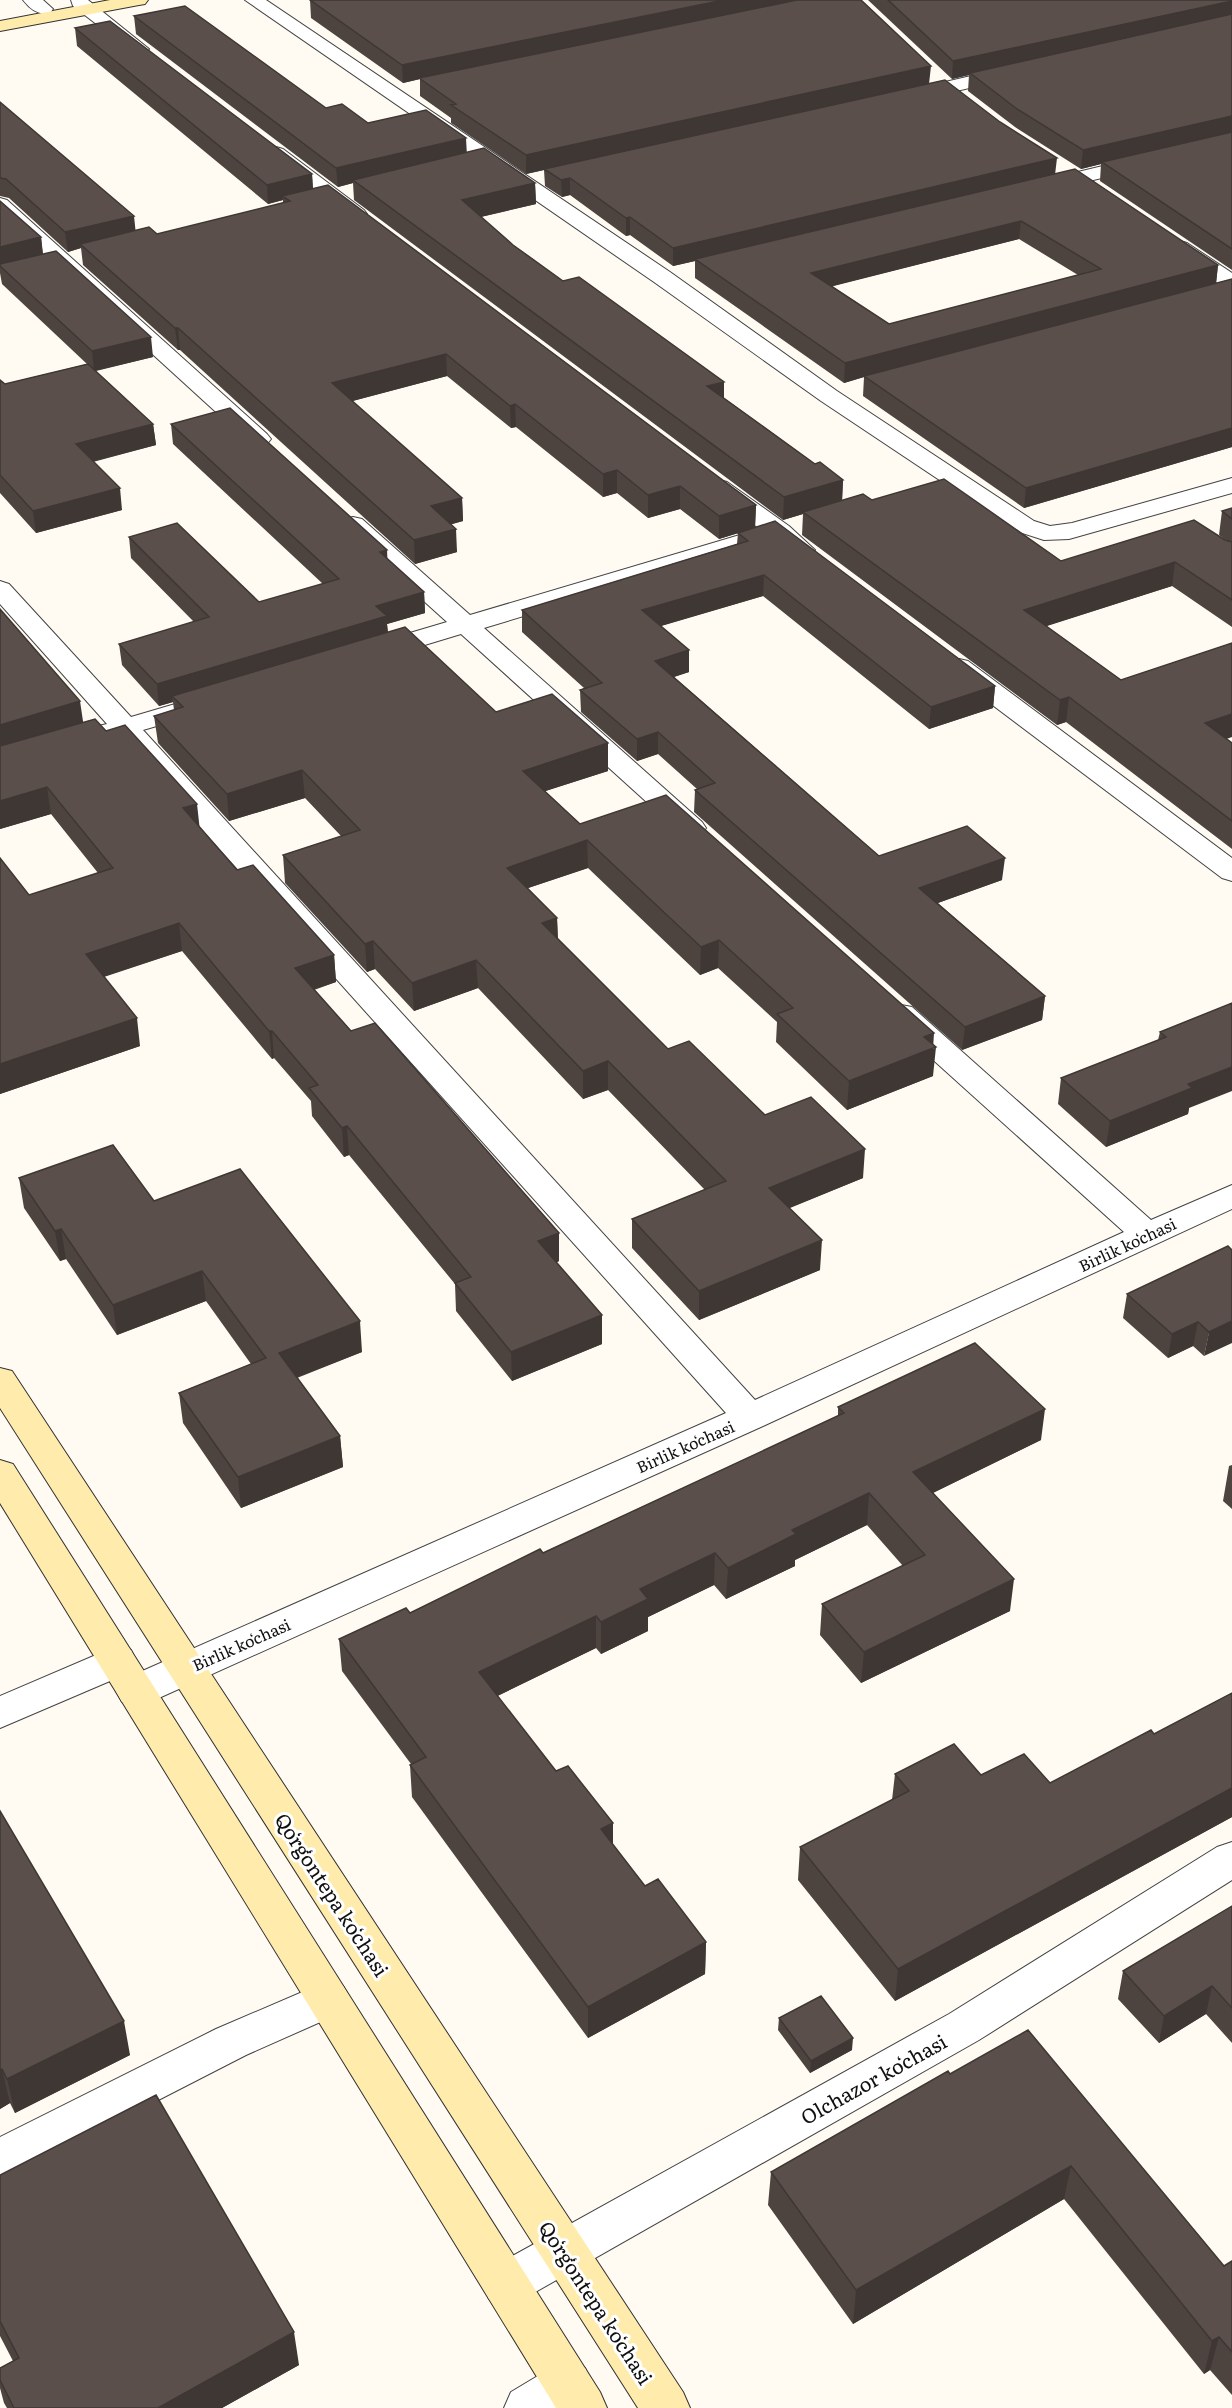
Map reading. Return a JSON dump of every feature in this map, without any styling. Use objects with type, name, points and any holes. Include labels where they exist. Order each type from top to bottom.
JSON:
[{"type":"main road","points":[[0,17],[38,4],[86,4],[139,0]]},
{"type":"main road","points":[[0,26],[86,4]]},
{"type":"main road","name":"Qoʻrgʻontepa koʻchasi","points":[[0,1380],[666,2408]]},
{"type":"main road","points":[[0,1473],[575,2396]]},
{"type":"street","points":[[254,0],[662,277],[829,396],[1039,533],[1056,534],[1076,530],[1232,485]]},
{"type":"street","points":[[86,4],[155,60]]},
{"type":"street","points":[[890,100],[1027,70]]},
{"type":"street","points":[[930,72],[964,100]]},
{"type":"street","points":[[392,93],[415,88]]},
{"type":"street","points":[[258,139],[370,225]]},
{"type":"street","points":[[1020,191],[1232,141]]},
{"type":"street","points":[[468,164],[490,159]]},
{"type":"street","points":[[1058,165],[1097,191]]},
{"type":"street","points":[[524,182],[547,177]]},
{"type":"street","points":[[0,204],[282,459]]},
{"type":"street","points":[[1165,237],[1232,283]]},
{"type":"street","points":[[662,277],[685,271]]},
{"type":"street","points":[[1209,295],[1232,289]]},
{"type":"street","points":[[829,396],[852,390]]},
{"type":"street","points":[[703,475],[817,560]]},
{"type":"street","points":[[921,489],[954,479]]},
{"type":"street","points":[[334,507],[713,847]]},
{"type":"street","points":[[1155,507],[1184,526]]},
{"type":"street","points":[[351,659],[812,522]]},
{"type":"street","points":[[0,589],[750,1417]]},
{"type":"street","points":[[939,652],[1232,872]]},
{"type":"street","points":[[79,741],[226,696]]},
{"type":"street","points":[[882,998],[1148,1235]]},
{"type":"street","name":"Birlik koʻchasi","points":[[0,1713],[127,1676],[187,1668],[750,1417],[1232,1196]]},
{"type":"street","name":"Olchazor koʻchasi","points":[[506,2284],[964,2027],[1232,1859]]},
{"type":"street","points":[[0,2159],[231,2042],[328,1999]]},
{"type":"street","points":[[528,2408],[575,2396]]},
{"type":"building","points":[[310,0],[724,0],[402,65]]},
{"type":"building","points":[[797,0],[861,0],[931,66],[526,155],[451,105],[456,104],[419,78]]},
{"type":"building","points":[[888,0],[1232,0],[1232,1],[953,61]]},
{"type":"building","points":[[185,6],[326,108],[342,104],[368,123],[426,110],[466,138],[336,168],[134,16]]},
{"type":"building","points":[[1232,14],[1232,116],[1083,150],[1017,109],[970,73]]},
{"type":"building","points":[[110,21],[312,174],[267,185],[75,28]]},
{"type":"building","points":[[945,80],[1000,122],[1057,158],[673,248],[570,178],[561,180],[544,169]]},
{"type":"building","points":[[0,102],[134,216],[65,232],[6,179],[0,178]]},
{"type":"building","points":[[1232,132],[1232,249],[1102,162]]},
{"type":"building","points":[[484,148],[535,183],[462,200],[513,245],[563,281],[579,277],[724,382],[707,386],[815,464],[820,462],[843,480],[784,497],[353,180]]},
{"type":"building","points":[[1075,169],[1218,265],[845,363],[695,259]],"holes":[[[1021,221],[1101,269],[889,324],[811,273]]]},
{"type":"building","points":[[328,185],[756,505],[719,516],[680,486],[648,495],[617,470],[603,474],[515,404],[510,406],[446,354],[332,383],[462,498],[431,506],[456,529],[414,540],[178,328],[175,328],[80,244],[149,227],[157,234],[290,201],[282,196]]},
{"type":"building","points":[[0,201],[41,237],[0,247]]},
{"type":"building","points":[[56,251],[151,337],[92,351],[0,266],[0,264]]},
{"type":"building","points":[[1232,279],[1232,428],[1026,488],[864,376]]},
{"type":"building","points":[[88,364],[153,424],[76,444],[120,488],[33,511],[0,475],[0,380],[5,384]]},
{"type":"building","points":[[230,408],[387,550],[380,552],[424,592],[376,606],[387,616],[157,684],[119,644],[209,617],[129,537],[177,523],[259,602],[339,579],[171,424]]},
{"type":"building","points":[[944,479],[1061,561],[1194,520],[1232,542],[1232,600],[1175,562],[1024,610],[1121,680],[1232,643],[1232,714],[1205,723],[1232,743],[1232,821],[1069,697],[1060,700],[803,512],[863,494],[872,500]]},
{"type":"building","points":[[1232,508],[1232,519],[1222,511]]},
{"type":"building","points":[[775,521],[995,686],[931,707],[764,575],[642,610],[689,650],[655,661],[879,856],[967,826],[1005,858],[919,888],[1045,996],[965,1027],[695,790],[715,783],[658,732],[637,739],[580,690],[602,683],[522,610],[748,541],[738,533]]},
{"type":"building","points":[[0,609],[80,701],[0,725]]},
{"type":"building","points":[[405,627],[496,712],[552,694],[608,743],[523,771],[580,824],[666,795],[934,1033],[924,1037],[936,1047],[849,1081],[777,1014],[793,1008],[719,940],[701,947],[587,840],[507,868],[557,918],[542,923],[668,1049],[689,1041],[765,1115],[811,1097],[865,1149],[769,1188],[822,1240],[699,1291],[632,1219],[726,1181],[608,1061],[583,1071],[476,960],[412,983],[373,941],[365,944],[283,855],[360,830],[302,770],[227,794],[154,716],[183,707],[172,696]]},
{"type":"building","points":[[95,719],[106,731],[125,725],[197,804],[183,808],[237,870],[253,865],[334,955],[295,968],[351,1031],[375,1023],[559,1233],[538,1241],[602,1315],[511,1352],[455,1283],[471,1277],[347,1126],[342,1128],[309,1088],[318,1085],[272,1031],[269,1031],[179,923],[86,954],[137,1018],[0,1064],[0,858],[29,895],[113,868],[47,787],[0,801],[0,746]]},
{"type":"building","points":[[1232,1003],[1232,1067],[1188,1084],[1192,1088],[1110,1121],[1061,1078],[1166,1037],[1160,1032]]},
{"type":"building","points":[[113,1145],[154,1201],[240,1169],[360,1321],[279,1353],[340,1436],[238,1477],[179,1393],[266,1358],[202,1271],[113,1305],[61,1229],[55,1231],[19,1178]]},
{"type":"building","points":[[1228,1246],[1232,1250],[1232,1321],[1209,1332],[1198,1322],[1172,1334],[1127,1294]]},
{"type":"building","points":[[975,1343],[1045,1409],[913,1472],[1014,1579],[864,1652],[822,1604],[925,1555],[869,1493],[792,1530],[796,1534],[728,1568],[715,1553],[640,1589],[648,1599],[601,1622],[596,1616],[479,1672],[556,1771],[568,1766],[613,1823],[601,1829],[645,1886],[658,1879],[706,1942],[588,2007],[410,1765],[426,1757],[339,1639],[406,1608],[410,1613],[540,1549],[543,1553],[844,1413],[838,1407]]},
{"type":"building","points":[[1232,1693],[1232,1788],[898,1969],[800,1847],[909,1791],[895,1774],[954,1744],[981,1775],[1024,1754],[1050,1783],[1151,1730],[1154,1734]]},
{"type":"building","points":[[0,1811],[124,2021],[7,2079],[2,2069],[0,2070]]},
{"type":"building","points":[[1232,1906],[1232,2008],[1212,1986],[1164,2016],[1123,1971]]},
{"type":"building","points":[[821,1996],[853,2038],[811,2061],[779,2018]]},
{"type":"building","points":[[1028,2030],[1224,2266],[1232,2261],[1232,2352],[1219,2337],[1212,2341],[1071,2166],[856,2290],[771,2172],[948,2071],[950,2074]]},
{"type":"building","points":[[156,2095],[294,2332],[158,2408],[14,2408],[0,2380],[0,2368],[19,2358],[0,2321],[0,2175]]}]
